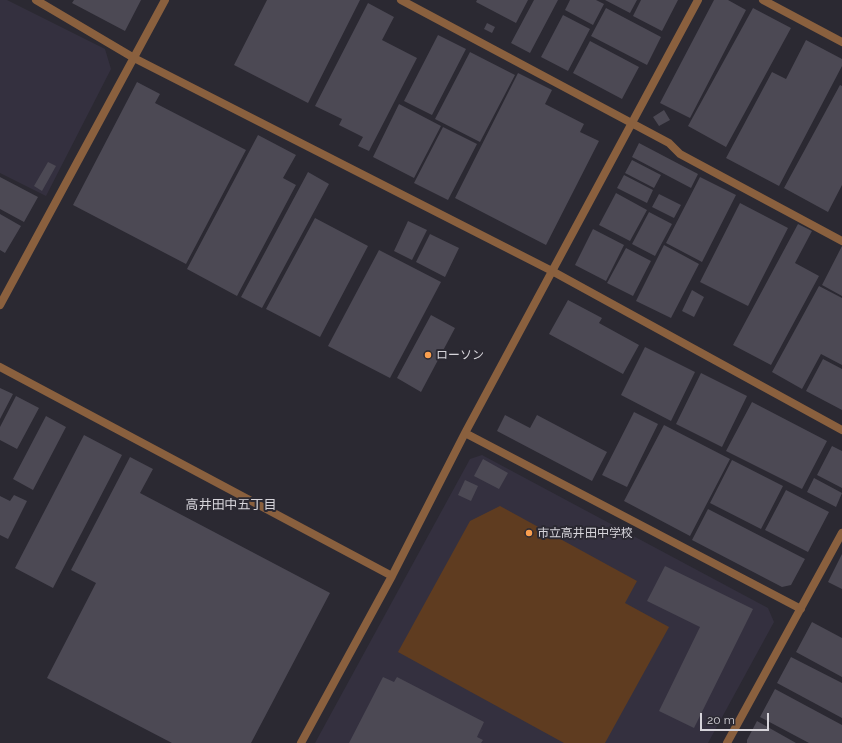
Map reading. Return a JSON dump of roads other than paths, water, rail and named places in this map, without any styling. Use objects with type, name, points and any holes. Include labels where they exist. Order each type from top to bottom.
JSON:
[{"type":"street","points":[[36,0],[134,58],[552,271],[842,430]]},
{"type":"street","points":[[0,305],[165,0]]},
{"type":"street","points":[[301,743],[392,576],[552,271],[698,0]]},
{"type":"street","points":[[763,0],[842,42]]},
{"type":"street","points":[[405,1],[669,143],[680,154],[842,241]]},
{"type":"street","points":[[0,367],[392,576]]},
{"type":"street","points":[[466,433],[802,609]]},
{"type":"street","points":[[728,743],[842,533]]},
{"type":"place","name":"ローソン","points":[[428,355]]},
{"type":"place","name":"市立高井田中学校","points":[[529,533]]},
{"type":"district","name":"高井田中五丁目","points":[[231,505]]}]
